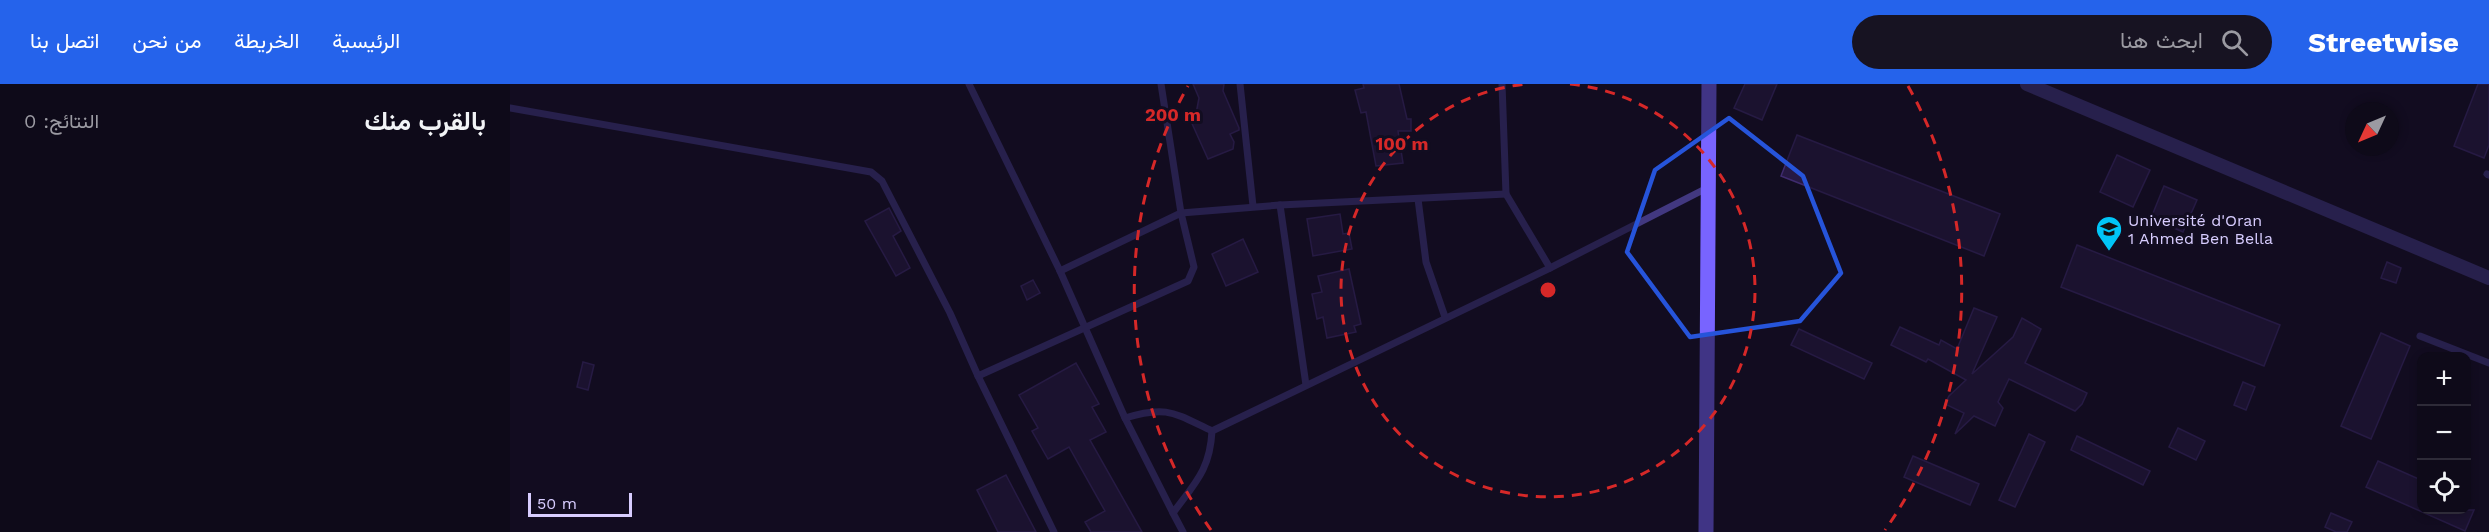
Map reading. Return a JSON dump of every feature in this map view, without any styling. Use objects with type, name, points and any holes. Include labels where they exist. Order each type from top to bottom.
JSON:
[{"type":"main road","points":[[1706,532],[1708,84]]},
{"type":"street","points":[[2026,84],[2489,278]]},
{"type":"lane","points":[[969,84],[1060,272],[1125,418],[1183,532]]},
{"type":"lane","points":[[978,376],[1188,281],[1194,267],[1181,213],[1161,84]]},
{"type":"lane","points":[[1240,84],[1253,206]]},
{"type":"lane","points":[[1502,84],[1506,194],[1550,268]]},
{"type":"lane","points":[[510,108],[855,171],[871,172],[882,181],[950,313],[1054,532]]},
{"type":"lane","points":[[1212,431],[1550,268],[1709,187]]},
{"type":"lane","points":[[1060,272],[1181,213],[1280,204],[1506,194]]},
{"type":"lane","points":[[1418,199],[1426,262],[1445,317]]},
{"type":"lane","points":[[1280,204],[1306,386]]},
{"type":"lane","points":[[2420,336],[2489,363]]},
{"type":"lane","points":[[1125,418],[1149,411],[1172,412],[1212,431]]},
{"type":"lane","points":[[1173,513],[1202,474],[1209,460],[1212,431]]},
{"type":"highlighted area","points":[[1729,118],[1803,176],[1841,273],[1800,321],[1690,337],[1627,252],[1655,170]]},
{"type":"building","points":[[1193,84],[1224,84],[1223,91],[1239,128],[1230,134],[1234,142],[1233,149],[1208,159],[1189,117],[1196,114],[1199,98]]},
{"type":"building","points":[[1363,84],[1399,84],[1407,119],[1411,119],[1411,131],[1398,131],[1403,163],[1376,166],[1366,112],[1361,113],[1355,90],[1364,88]]},
{"type":"building","points":[[1745,84],[1777,84],[1762,120],[1734,108]]},
{"type":"building","points":[[2478,84],[2489,84],[2489,145],[2484,158],[2454,146]]},
{"type":"building","points":[[1797,135],[2000,214],[1984,256],[1781,176]]},
{"type":"building","points":[[2117,155],[2150,170],[2133,207],[2100,192]]},
{"type":"building","points":[[2164,186],[2197,200],[2183,232],[2151,218]]},
{"type":"building","points":[[889,208],[901,231],[893,236],[910,268],[896,276],[865,221]]},
{"type":"building","points":[[1340,214],[1343,234],[1349,233],[1352,249],[1313,256],[1307,219]]},
{"type":"building","points":[[1243,239],[1258,272],[1226,286],[1212,254]]},
{"type":"building","points":[[2077,245],[2280,325],[2264,366],[2061,287]]},
{"type":"building","points":[[2387,262],[2401,268],[2396,283],[2381,278]]},
{"type":"building","points":[[1349,269],[1361,324],[1354,326],[1356,332],[1327,338],[1323,317],[1317,319],[1312,294],[1322,292],[1318,276]]},
{"type":"building","points":[[1033,280],[1040,293],[1027,300],[1021,286]]},
{"type":"building","points":[[1974,308],[1997,317],[1972,374],[2013,337],[2022,318],[2041,329],[2025,363],[2087,393],[2082,404],[2075,411],[2009,379],[1998,402],[2003,408],[1995,426],[1974,416],[1955,434],[1964,413],[1945,404],[1949,396],[1966,380],[1928,359],[1926,362],[1891,345],[1900,327],[1939,345],[1941,340],[1957,349]]},
{"type":"building","points":[[1799,329],[1872,363],[1864,379],[1791,345]]},
{"type":"building","points":[[2381,333],[2410,346],[2371,439],[2341,426]]},
{"type":"building","points":[[583,362],[594,365],[588,390],[577,387]]},
{"type":"building","points":[[1076,363],[1099,404],[1092,407],[1106,432],[1090,440],[1142,532],[1091,532],[1085,522],[1105,511],[1069,447],[1048,459],[1032,431],[1038,428],[1019,395]]},
{"type":"building","points":[[2243,382],[2255,387],[2246,410],[2234,405]]},
{"type":"building","points":[[2178,428],[2205,441],[2196,460],[2169,447]]},
{"type":"building","points":[[2029,434],[2045,442],[2015,507],[1999,500]]},
{"type":"building","points":[[2077,436],[2150,471],[2143,485],[2071,450]]},
{"type":"building","points":[[1913,456],[1979,484],[1970,505],[1904,477]]},
{"type":"building","points":[[2378,461],[2417,478],[2417,510],[2366,487]]},
{"type":"building","points":[[1006,475],[1036,532],[998,532],[977,490]]},
{"type":"building","points":[[2471,510],[2474,510],[2465,531],[2427,514],[2471,514]]},
{"type":"building","points":[[2331,513],[2352,522],[2347,532],[2336,532],[2325,527]]},
{"type":"place","name":"Université d'Oran 1 Ahmed Ben Bella","points":[[2109,252]]}]
